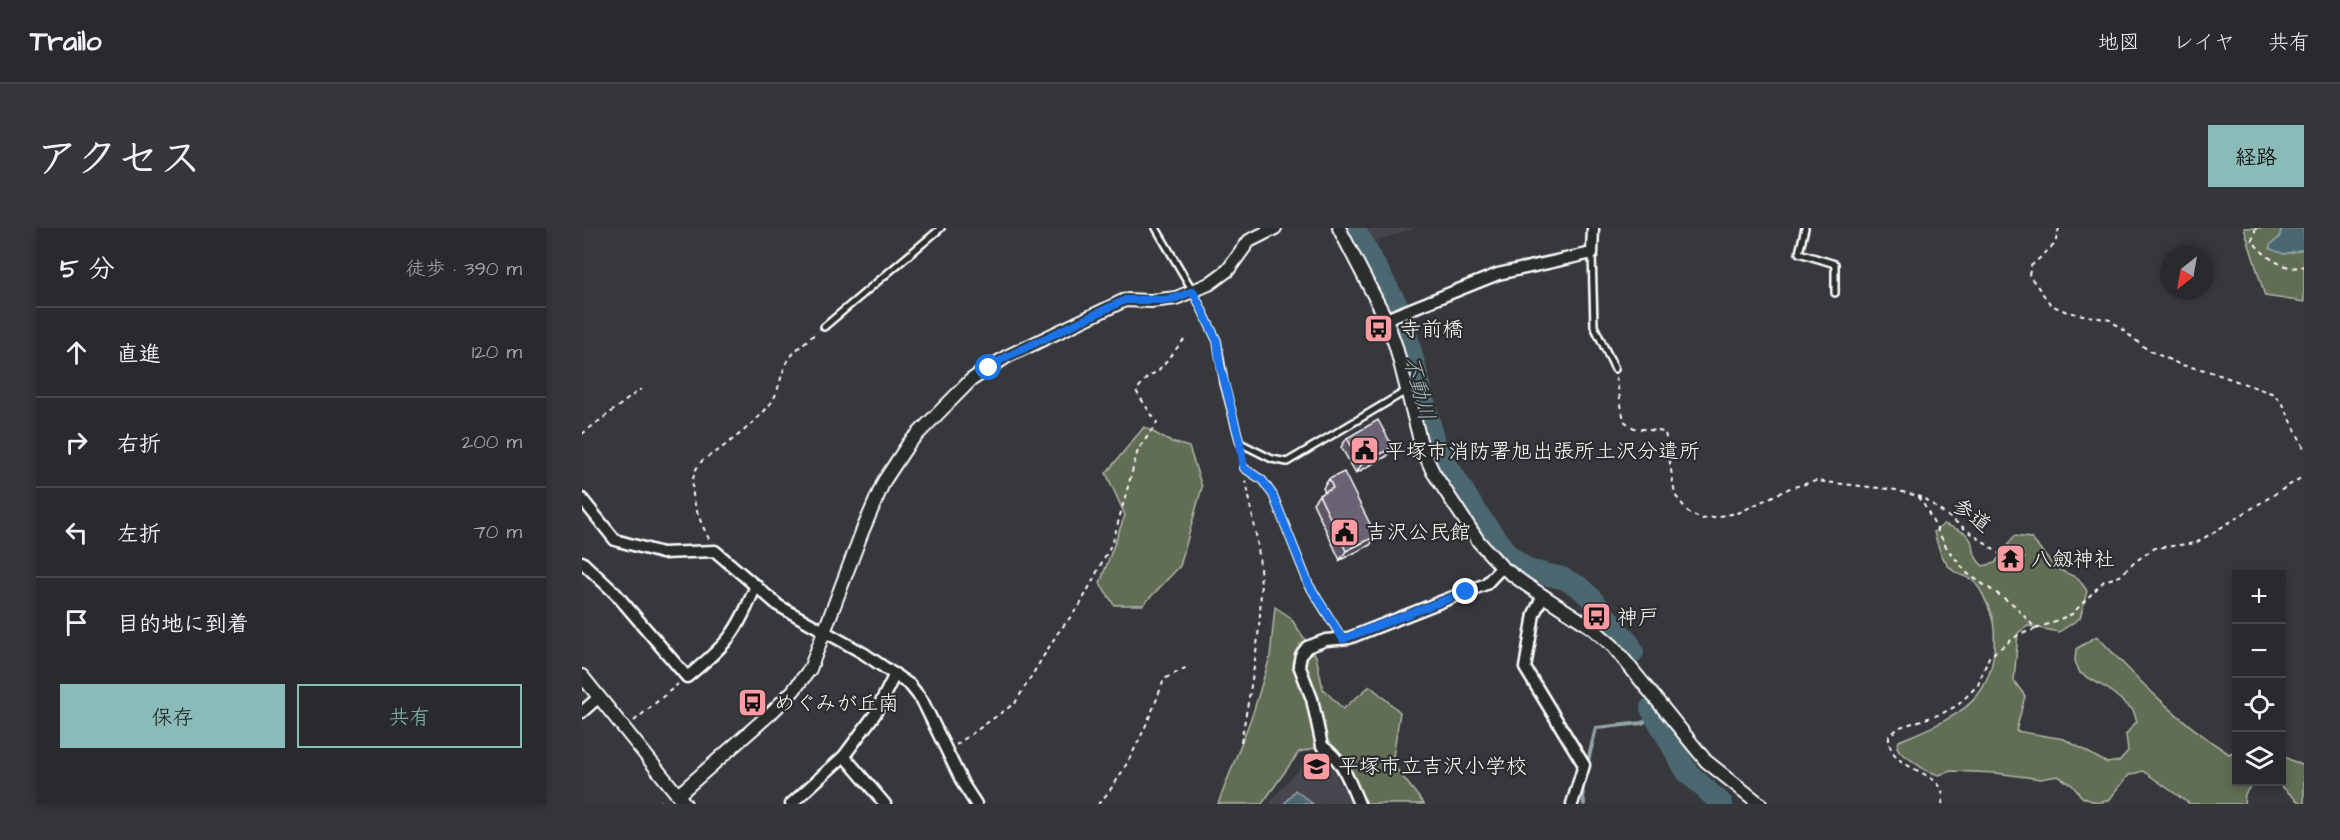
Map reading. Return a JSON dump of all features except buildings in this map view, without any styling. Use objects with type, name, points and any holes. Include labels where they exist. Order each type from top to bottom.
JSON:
[{"type":"street","points":[[582,676],[682,800],[793,692],[810,669],[862,531],[884,481],[909,443],[971,380],[1006,357],[1125,300],[1151,301],[1176,298],[1209,284],[1227,270],[1249,241],[1275,228]]},
{"type":"street","points":[[1339,228],[1386,319],[1396,347],[1422,448],[1433,472],[1479,542],[1502,567],[1591,627],[1613,646],[1706,761],[1760,804]]},
{"type":"street","points":[[1386,319],[1498,274],[1592,253],[1593,228]]},
{"type":"street","points":[[582,499],[615,540],[662,553],[715,551],[780,606],[863,652],[895,674],[922,700],[946,752],[976,804]]},
{"type":"street","points":[[582,562],[616,594],[687,677],[720,650],[733,635],[756,585]]},
{"type":"street","points":[[1359,804],[1346,772],[1332,752],[1322,746],[1312,699],[1299,665],[1301,655],[1307,647],[1326,640],[1343,639],[1486,584],[1502,567]]},
{"type":"street","points":[[1543,595],[1534,614],[1526,668],[1584,765],[1572,804]]},
{"type":"street","points":[[791,804],[844,756],[875,714],[895,674]]},
{"type":"street","points":[[582,712],[599,698]]},
{"type":"street","points":[[844,756],[885,804]]},
{"type":"lane","points":[[824,327],[940,228]]},
{"type":"lane","points":[[1156,228],[1193,291],[1217,341],[1222,374],[1240,443],[1272,459],[1287,462],[1406,391]]},
{"type":"lane","points":[[1805,228],[1799,253],[1834,264],[1835,292]]},
{"type":"lane","points":[[1592,253],[1594,326],[1615,369]]},
{"type":"lane","points":[[1244,468],[1262,480],[1273,495],[1309,585],[1343,639]]},
{"type":"path","points":[[2059,228],[2055,243],[2031,266],[2029,275],[2051,304],[2067,312],[2110,320],[2148,350],[2181,365],[2205,370],[2274,394],[2284,406],[2304,448]]},
{"type":"path","points":[[2256,228],[2252,240],[2256,246],[2285,267],[2304,266]]},
{"type":"path","points":[[715,551],[697,516],[693,498],[697,468],[702,461],[719,451],[763,412],[780,387],[788,362],[798,348],[824,327]]},
{"type":"path","points":[[946,752],[1015,703],[1057,634],[1080,605],[1113,541],[1138,450],[1157,423],[1136,391],[1187,336]]},
{"type":"path","name":"参道","points":[[1615,369],[1624,421],[1634,428],[1665,432],[1675,495],[1689,513],[1702,519],[1738,513],[1790,488],[1816,481],[1896,490],[1923,498],[2009,561]]},
{"type":"path","points":[[582,434],[641,388]]},
{"type":"path","points":[[1241,742],[1258,644],[1261,603],[1260,566],[1244,468]]},
{"type":"path","points":[[1942,804],[1944,797],[1938,783],[1931,777],[1900,762],[1892,754],[1888,745],[1888,736],[1893,730],[1941,714],[1958,705],[1978,685],[1989,657],[2018,635],[2072,614],[2104,582],[2120,576],[2155,548],[2196,543],[2304,476]]},
{"type":"path","points":[[1917,496],[1948,550],[1968,574],[2014,605],[2036,629]]},
{"type":"path","points":[[1098,804],[1116,784],[1156,701],[1164,679],[1189,666]]},
{"type":"path","points":[[625,729],[667,693]]},
{"type":"path","points":[[658,804],[663,800]]},
{"type":"shaded area","points":[[1368,228],[1416,228],[1371,242],[1366,232],[1369,231]]},
{"type":"shaded area","name":"平塚市立吉沢小学校","points":[[1320,746],[1352,804],[1269,804],[1283,786]]},
{"type":"green space","points":[[2244,228],[2282,228],[2279,238],[2273,243],[2284,254],[2304,249],[2304,302],[2265,296]]},
{"type":"green space","points":[[1144,427],[1169,441],[1189,447],[1202,487],[1180,566],[1143,605],[1114,605],[1100,583],[1125,515],[1106,473]]},
{"type":"green space","points":[[1944,524],[1967,535],[1976,558],[1983,566],[1995,563],[2014,536],[2031,538],[2057,569],[2078,578],[2087,591],[2080,618],[2059,632],[2028,626],[2018,633],[2014,681],[2025,696],[2016,731],[2064,739],[2107,763],[2119,761],[2128,751],[2126,734],[2137,721],[2133,710],[2108,689],[2080,673],[2075,661],[2076,649],[2097,636],[2143,684],[2176,714],[2229,754],[2232,752],[2232,786],[2250,786],[2245,794],[2244,804],[2190,804],[2143,771],[2129,775],[2109,800],[2097,803],[2082,797],[2072,785],[2058,776],[2041,779],[1996,773],[1951,771],[1939,775],[1925,770],[1900,752],[1897,747],[1899,741],[1939,724],[1970,704],[1981,690],[1989,674],[1994,654],[1993,624],[1983,596],[1972,580],[1957,573],[1944,559],[1934,532]]},
{"type":"green space","points":[[1275,607],[1290,617],[1316,656],[1323,689],[1343,709],[1370,686],[1400,712],[1392,763],[1424,804],[1368,804],[1330,744],[1299,752],[1262,804],[1218,804],[1253,713],[1270,657]]},
{"type":"green space","points":[[2286,758],[2304,766],[2304,804],[2301,804],[2281,786],[2286,786]]},
{"type":"water","points":[[2282,228],[2304,228],[2304,249],[2284,254],[2270,249],[2270,245],[2279,238]]},
{"type":"water","points":[[1295,790],[1313,804],[1284,804]]},
{"type":"waterway","name":"不動川","points":[[1354,228],[1397,305],[1436,447],[1476,512],[1508,555],[1527,570],[1562,578],[1578,586],[1590,597],[1630,645],[1633,652]]},
{"type":"waterway","name":"不動川","points":[[1651,708],[1687,772],[1722,804]]},
{"type":"waterway","points":[[1587,765],[1596,728],[1642,723],[1655,716]]},
{"type":"waterway","points":[[1582,787],[1584,804]]},
{"type":"place","name":"寺前橋","points":[[1379,329]]},
{"type":"place","name":"平塚市消防署旭出張所土沢分遣所","points":[[1364,451]]},
{"type":"place","name":"吉沢公民館","points":[[1345,532]]},
{"type":"place","name":"八劔神社","points":[[2010,559]]},
{"type":"place","name":"神戸","points":[[1596,617]]},
{"type":"place","name":"めぐみが丘南","points":[[753,703]]},
{"type":"place","name":"平塚市立吉沢小学校","points":[[1317,766]]},
{"type":"route","points":[[989,368],[1006,357],[1125,300],[1163,300],[1176,298],[1193,291],[1217,341],[1220,365],[1244,468],[1262,480],[1273,495],[1309,585],[1343,639],[1466,592]]}]
